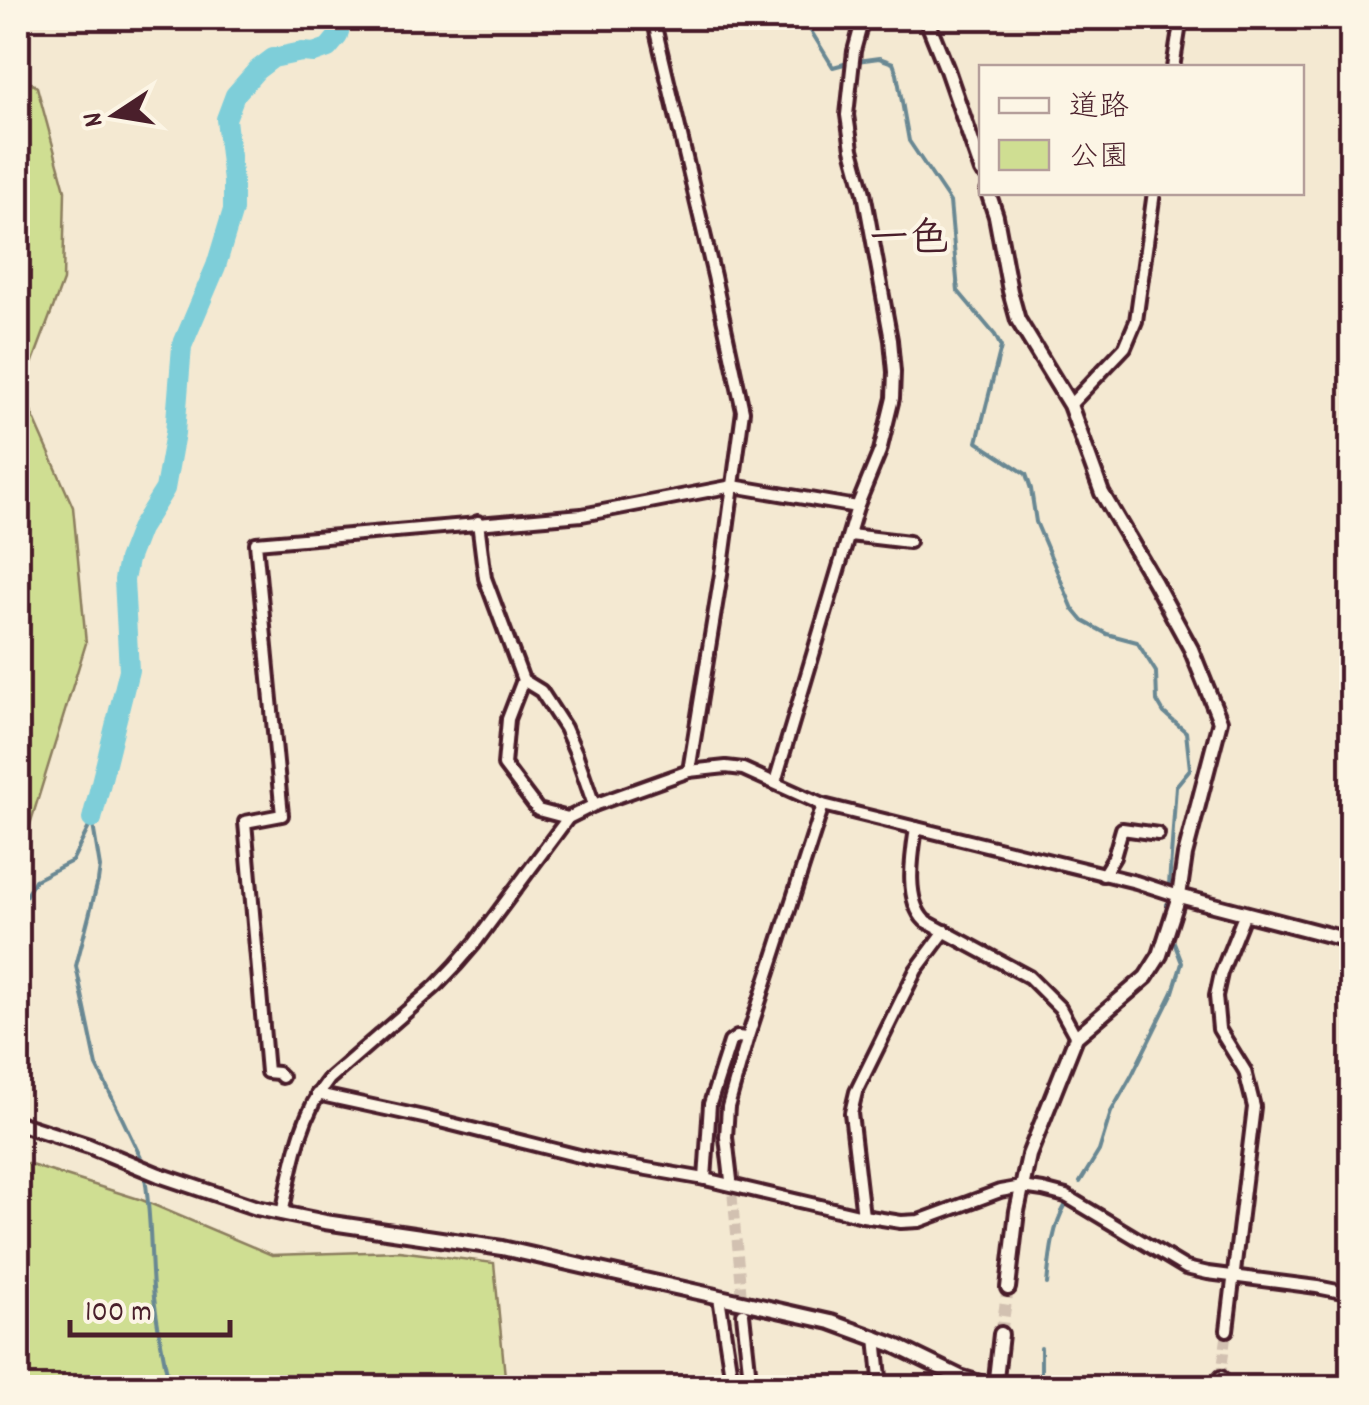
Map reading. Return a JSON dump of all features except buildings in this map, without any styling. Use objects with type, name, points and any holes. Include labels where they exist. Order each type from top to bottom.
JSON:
[{"type":"street","points":[[653,18],[743,410],[689,771]]},
{"type":"street","points":[[775,782],[857,507],[880,451],[892,398],[894,372],[847,115],[854,52],[863,18]]},
{"type":"street","points":[[926,18],[979,162]]},
{"type":"street","points":[[1173,65],[1180,18]]},
{"type":"street","points":[[989,195],[1018,320],[1070,405],[1102,493],[1156,583],[1220,722],[1185,855],[1179,896],[1160,954],[1146,977],[1076,1037],[1029,1155],[1008,1288]]},
{"type":"street","points":[[1070,405],[1125,347],[1136,321],[1154,195]]},
{"type":"street","points":[[282,1077],[267,1072],[245,822],[282,815],[256,544],[582,515],[732,486],[857,507]]},
{"type":"street","points":[[478,522],[485,578],[523,680],[542,691],[565,728],[594,805]]},
{"type":"street","points":[[850,535],[909,542]]},
{"type":"street","points":[[523,680],[508,718],[504,765],[538,810],[568,818]]},
{"type":"street","points":[[282,1214],[314,1100],[329,1078],[456,965],[568,818],[689,771],[744,768],[822,805],[1352,941]]},
{"type":"street","points":[[730,1180],[726,1118],[747,1038],[822,805]]},
{"type":"street","points":[[916,828],[910,864],[917,913],[1029,977],[1060,1008],[1076,1037]]},
{"type":"street","points":[[1103,875],[1114,857],[1122,829],[1158,834]]},
{"type":"street","points":[[1227,1330],[1254,1107],[1246,1071],[1220,1029],[1216,996],[1245,912]]},
{"type":"street","points":[[863,1216],[851,1113],[856,1092],[916,970],[945,931]]},
{"type":"street","points":[[704,1179],[710,1104],[730,1042],[737,1037],[747,1038]]},
{"type":"street","points":[[314,1100],[374,1106],[595,1160],[902,1222],[919,1221],[1000,1191],[1043,1190],[1066,1196],[1186,1268],[1352,1294]]},
{"type":"street","points":[[18,1123],[229,1200],[282,1214],[502,1248],[831,1322],[876,1337],[960,1377],[996,1387],[1002,1334]]},
{"type":"street","points":[[719,1296],[733,1388]]},
{"type":"street","points":[[743,1314],[751,1388]]},
{"type":"street","points":[[876,1337],[881,1388]]},
{"type":"green space","points":[[18,73],[37,87],[65,190],[63,281],[22,391],[73,507],[86,643],[29,828],[18,844]]},
{"type":"green space","points":[[18,1161],[142,1200],[272,1255],[399,1251],[494,1263],[506,1387],[18,1387]]},
{"type":"waterway","points":[[92,819],[129,670],[124,580],[128,560],[140,529],[165,489],[175,433],[182,346],[216,266],[233,210],[226,119],[235,95],[257,70],[273,58],[328,48],[338,36],[342,18]]},
{"type":"waterway","points":[[803,18],[833,67],[848,63]]},
{"type":"waterway","points":[[857,61],[879,58],[893,63],[909,141],[950,202],[958,291],[1001,347],[977,442],[1026,474],[1036,522],[1073,609],[1083,621],[1107,634],[1137,642],[1156,672],[1157,701],[1164,713],[1186,732],[1190,769],[1176,786],[1169,885]]},
{"type":"waterway","points":[[92,819],[100,867],[76,966],[97,1066],[143,1162]]},
{"type":"waterway","points":[[18,909],[35,880],[72,861],[92,821]]},
{"type":"waterway","points":[[1166,918],[1167,904]]},
{"type":"waterway","points":[[1080,1182],[1099,1151],[1111,1112],[1173,992],[1182,963],[1172,937]]},
{"type":"waterway","points":[[144,1171],[154,1300],[170,1388]]},
{"type":"waterway","points":[[1047,1284],[1055,1232],[1066,1204]]},
{"type":"waterway","points":[[1041,1348],[1041,1373]]},
{"type":"tunnel","points":[[731,1180],[743,1308]]},
{"type":"tunnel","points":[[1001,1334],[1008,1288]]},
{"type":"tunnel","points":[[1221,1377],[1227,1330]]},
{"type":"district","name":"一色","points":[[909,242]]}]
